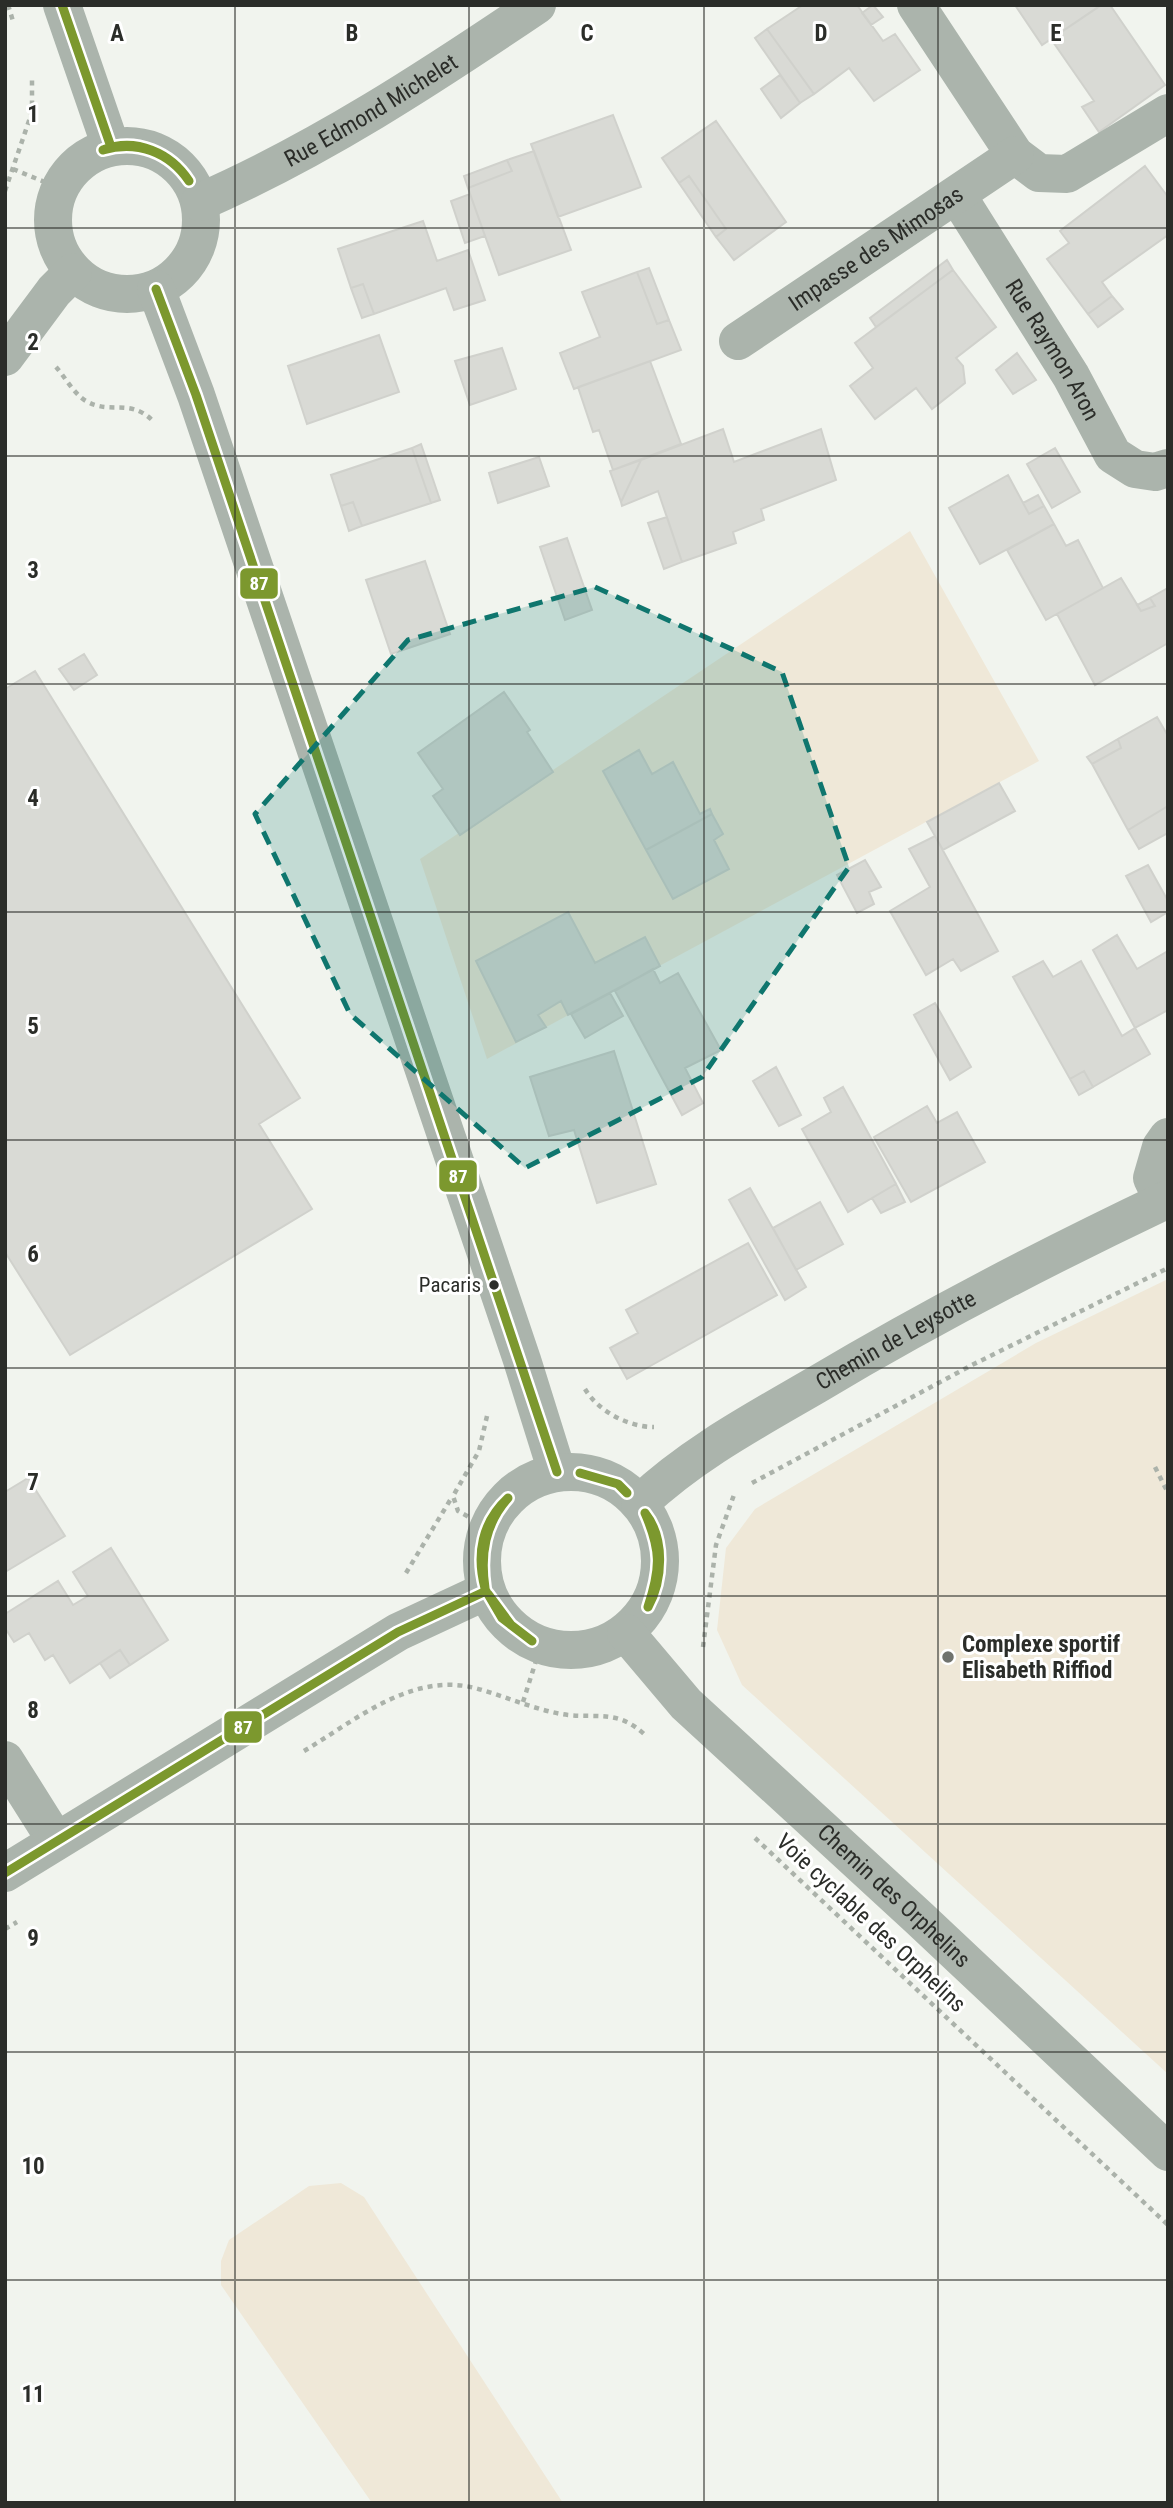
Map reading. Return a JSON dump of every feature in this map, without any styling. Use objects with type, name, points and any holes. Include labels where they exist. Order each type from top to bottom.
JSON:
[{"type":"street","points":[[62,5],[111,147]]},
{"type":"street","name":"Rue Edmond Michelet","points":[[200,202],[236,187],[417,87],[537,5]]},
{"type":"street","points":[[916,5],[1015,155],[1038,173],[1067,174],[1168,113]]},
{"type":"street","points":[[134,146],[156,152],[175,164],[190,181],[200,202],[202,223],[198,244],[188,263],[174,278],[156,289],[134,295],[112,293],[91,286],[73,272],[60,253],[53,232],[52,209],[60,188],[72,169],[90,155],[111,147],[134,146]]},
{"type":"street","name":"Impasse des Mimosas","points":[[738,341],[1015,155]]},
{"type":"street","name":"Rue Raymon Aron","points":[[957,195],[1071,376],[1113,455],[1135,469],[1154,472],[1168,468]]},
{"type":"street","points":[[15,343],[73,272]]},
{"type":"street","points":[[156,289],[201,408],[523,1360],[557,1472]]},
{"type":"street","points":[[1165,1200],[1152,1178],[1161,1147],[1168,1137]]},
{"type":"street","name":"Chemin de Leysotte","points":[[640,1503],[672,1474],[710,1447],[886,1344],[977,1293],[1165,1200]]},
{"type":"street","points":[[557,1472],[588,1473],[617,1484],[640,1503],[655,1528],[661,1556],[658,1586],[646,1612],[626,1633],[601,1647],[573,1651],[541,1646],[519,1635],[500,1615],[486,1591],[482,1559],[487,1527],[504,1501],[528,1482],[557,1472]]},
{"type":"street","points":[[5,1872],[398,1632],[486,1591]]},
{"type":"street","name":"Chemin des Orphelins","points":[[626,1633],[687,1704],[1168,2152]]},
{"type":"street","points":[[5,1760],[57,1842]]},
{"type":"path","points":[[8,5],[16,29]]},
{"type":"path","points":[[5,191],[32,112],[32,78],[28,65]]},
{"type":"path","points":[[13,169],[60,188]]},
{"type":"path","points":[[15,343],[83,400],[102,407],[132,406],[144,411],[159,430]]},
{"type":"path","points":[[703,1650],[716,1545],[735,1492],[972,1365],[1168,1268]]},
{"type":"path","points":[[397,1581],[412,1567],[479,1451],[488,1418],[484,1407]]},
{"type":"path","points":[[1155,1467],[1168,1493]]},
{"type":"path","points":[[453,1496],[458,1511],[487,1527]]},
{"type":"path","points":[[523,1702],[541,1646]]},
{"type":"path","points":[[293,1757],[398,1694],[422,1687],[460,1686],[568,1715],[597,1714],[620,1719],[651,1740]]},
{"type":"path","name":"Voie cyclable des Orphelins","points":[[752,1835],[1168,2225]]},
{"type":"path","points":[[5,1929],[27,1916]]},
{"type":"highlighted area","points":[[595,587],[782,672],[849,867],[702,1077],[525,1168],[350,1014],[255,814],[408,640]]},
{"type":"shaded area","points":[[910,531],[1039,761],[487,1059],[420,859]]},
{"type":"shaded area","name":"Complexe sportif Elisabeth Riffiod","points":[[1168,1279],[1168,2074],[742,1685],[717,1630],[726,1548],[755,1509],[1036,1343]]},
{"type":"shaded area","points":[[341,2183],[364,2197],[563,2503],[372,2503],[221,2285],[221,2261],[229,2240],[309,2186]]},
{"type":"building","points":[[803,5],[857,5],[883,41],[895,34],[920,70],[874,101],[849,68],[814,94],[767,29]]},
{"type":"building","points":[[873,5],[883,17],[871,25],[862,13]]},
{"type":"building","points":[[1015,5],[1100,5],[1100,6],[1042,45]]},
{"type":"building","points":[[1101,5],[1110,5],[1165,85],[1099,132],[1082,107],[1094,101],[1051,39]]},
{"type":"building","points":[[767,29],[814,94],[800,103],[755,38]]},
{"type":"building","points":[[780,75],[800,103],[781,118],[761,89]]},
{"type":"building","points":[[613,115],[641,187],[558,217],[531,144]]},
{"type":"building","points":[[716,121],[786,222],[734,260],[716,237],[726,229],[689,176],[679,183],[662,158]]},
{"type":"building","points":[[534,151],[571,250],[499,275],[468,188],[512,171],[507,160]]},
{"type":"building","points":[[507,160],[512,171],[468,188],[464,176]]},
{"type":"building","points":[[1145,166],[1168,197],[1168,235],[1102,282],[1112,296],[1088,314],[1047,259],[1069,243],[1060,231]]},
{"type":"building","points":[[689,176],[726,229],[716,237],[679,183]]},
{"type":"building","points":[[470,194],[485,236],[465,243],[451,201]]},
{"type":"building","points":[[423,221],[437,261],[468,250],[485,300],[454,310],[446,288],[374,314],[363,284],[351,288],[338,249]]},
{"type":"building","points":[[947,260],[953,270],[876,327],[870,318]]},
{"type":"building","points":[[649,268],[669,320],[657,324],[637,272]]},
{"type":"building","points":[[953,270],[996,327],[956,358],[963,366],[965,383],[932,409],[916,388],[875,419],[850,386],[873,368],[855,343]]},
{"type":"building","points":[[637,272],[657,324],[669,320],[681,350],[574,389],[560,353],[600,337],[582,292]]},
{"type":"building","points":[[363,284],[374,314],[362,318],[351,288]]},
{"type":"building","points":[[1112,296],[1123,309],[1098,327],[1088,314]]},
{"type":"building","points":[[379,335],[399,392],[307,424],[288,366]]},
{"type":"building","points":[[502,348],[516,389],[470,405],[455,361]]},
{"type":"building","points":[[1017,353],[1036,380],[1013,394],[996,370]]},
{"type":"building","points":[[650,361],[681,444],[613,470],[599,430],[593,432],[578,387]]},
{"type":"building","points":[[723,429],[734,462],[821,429],[836,480],[761,509],[764,520],[733,532],[736,543],[682,562],[658,491],[622,506],[621,502],[641,460]]},
{"type":"building","points":[[421,444],[440,500],[431,503],[412,448]]},
{"type":"building","points":[[412,448],[431,503],[362,526],[353,502],[341,506],[331,475]]},
{"type":"building","points":[[1055,448],[1080,492],[1052,508],[1027,464]]},
{"type":"building","points":[[539,457],[549,486],[498,503],[489,473]]},
{"type":"building","points":[[641,460],[621,502],[610,471]]},
{"type":"building","points":[[1008,475],[1029,514],[1044,506],[1054,524],[980,564],[949,508]]},
{"type":"building","points":[[1038,495],[1044,506],[1029,514],[1023,503]]},
{"type":"building","points":[[353,502],[362,526],[349,531],[341,506]]},
{"type":"building","points":[[667,517],[682,562],[664,569],[648,523]]},
{"type":"building","points":[[1054,524],[1066,546],[1078,540],[1103,588],[1046,620],[1007,550]]},
{"type":"building","points":[[567,538],[592,610],[565,620],[540,547]]},
{"type":"building","points":[[425,561],[450,634],[391,654],[366,580]]},
{"type":"building","points":[[1121,578],[1141,611],[1155,606],[1150,598],[1168,588],[1168,643],[1095,685],[1057,614]]},
{"type":"building","points":[[1150,598],[1155,606],[1141,611],[1137,605]]},
{"type":"building","points":[[84,654],[97,675],[74,690],[59,669]]},
{"type":"building","points":[[35,671],[300,1098],[259,1124],[312,1209],[70,1355],[5,1252],[5,689]]},
{"type":"building","points":[[504,692],[530,730],[527,732],[553,772],[460,835],[433,796],[443,789],[418,753]]},
{"type":"building","points":[[1157,717],[1168,736],[1168,806],[1128,830],[1092,764],[1121,748],[1118,739]]},
{"type":"building","points":[[1118,739],[1121,748],[1092,764],[1087,757]]},
{"type":"building","points":[[639,750],[652,774],[673,762],[700,814],[710,809],[712,814],[646,850],[603,771]]},
{"type":"building","points":[[999,783],[1015,811],[943,850],[927,822]]},
{"type":"building","points":[[1168,806],[1168,833],[1139,849],[1128,830]]},
{"type":"building","points":[[712,814],[723,834],[714,840],[729,869],[673,899],[646,850]]},
{"type":"building","points":[[935,836],[998,951],[961,971],[953,959],[926,975],[890,911],[930,887],[909,849]]},
{"type":"building","points":[[865,860],[881,887],[869,892],[874,904],[857,913],[837,875]]},
{"type":"building","points":[[1148,865],[1168,901],[1168,912],[1151,922],[1126,876]]},
{"type":"building","points":[[568,912],[595,963],[645,937],[660,966],[568,1015],[561,1001],[538,1015],[546,1027],[516,1042],[476,961]]},
{"type":"building","points":[[1117,935],[1137,969],[1168,951],[1168,1010],[1135,1028],[1093,950]]},
{"type":"building","points":[[1043,961],[1053,977],[1081,961],[1122,1036],[1135,1028],[1150,1054],[1093,1087],[1084,1071],[1070,1079],[1013,977]]},
{"type":"building","points":[[653,969],[660,983],[678,973],[721,1050],[685,1068],[703,1103],[682,1115],[615,991]]},
{"type":"building","points":[[610,993],[623,1016],[585,1038],[571,1014]]},
{"type":"building","points":[[935,1003],[971,1067],[950,1080],[914,1015]]},
{"type":"building","points":[[614,1051],[656,1184],[597,1203],[574,1130],[549,1136],[530,1077]]},
{"type":"building","points":[[776,1067],[801,1115],[779,1126],[753,1081]]},
{"type":"building","points":[[1084,1071],[1093,1087],[1079,1095],[1070,1079]]},
{"type":"building","points":[[843,1087],[896,1184],[848,1212],[802,1129],[831,1112],[824,1098]]},
{"type":"building","points":[[927,1106],[937,1123],[957,1112],[985,1162],[911,1202],[874,1137]]},
{"type":"building","points":[[896,1184],[905,1202],[881,1213],[872,1198]]},
{"type":"building","points":[[750,1188],[806,1287],[785,1300],[729,1200]]},
{"type":"building","points":[[820,1202],[843,1244],[796,1270],[773,1228]]},
{"type":"building","points":[[748,1243],[777,1295],[627,1379],[610,1348],[638,1333],[626,1310]]},
{"type":"building","points":[[28,1478],[65,1536],[5,1572],[5,1492]]},
{"type":"building","points":[[111,1548],[168,1640],[130,1665],[120,1650],[70,1683],[53,1655],[45,1660],[29,1633],[14,1642],[5,1628],[5,1614],[58,1581],[73,1605],[88,1596],[73,1572]]},
{"type":"building","points":[[120,1650],[130,1665],[110,1678],[100,1663]]},
{"type":"transit line","name":"87","points":[[62,5],[111,147]]},
{"type":"transit line","name":"87","points":[[103,150],[128,145],[152,150],[173,163],[189,181]]},
{"type":"transit line","name":"87","points":[[103,150],[128,147],[151,151],[172,163],[189,181]]},
{"type":"transit line","name":"87","points":[[156,289],[196,395],[557,1472]]},
{"type":"transit line","name":"87","points":[[580,1473],[618,1484],[627,1493]]},
{"type":"transit line","name":"87","points":[[485,1588],[481,1563],[483,1539],[492,1517],[508,1498]]},
{"type":"transit line","name":"87","points":[[485,1588],[483,1563],[486,1540],[494,1518],[508,1498]]},
{"type":"transit line","name":"87","points":[[645,1513],[656,1534],[660,1559],[657,1584],[648,1607]]},
{"type":"transit line","name":"87","points":[[645,1513],[654,1538],[657,1559],[648,1607]]},
{"type":"transit line","name":"87","points":[[5,1873],[398,1632],[486,1591]]},
{"type":"transit line","name":"87","points":[[488,1594],[511,1625],[532,1641]]},
{"type":"transit line","name":"87","points":[[488,1594],[502,1618],[532,1641]]},
{"type":"place","name":"Pacaris","points":[[494,1285]]},
{"type":"place","name":"Complexe sportif Elisabeth Riffiod","points":[[948,1657]]}]
